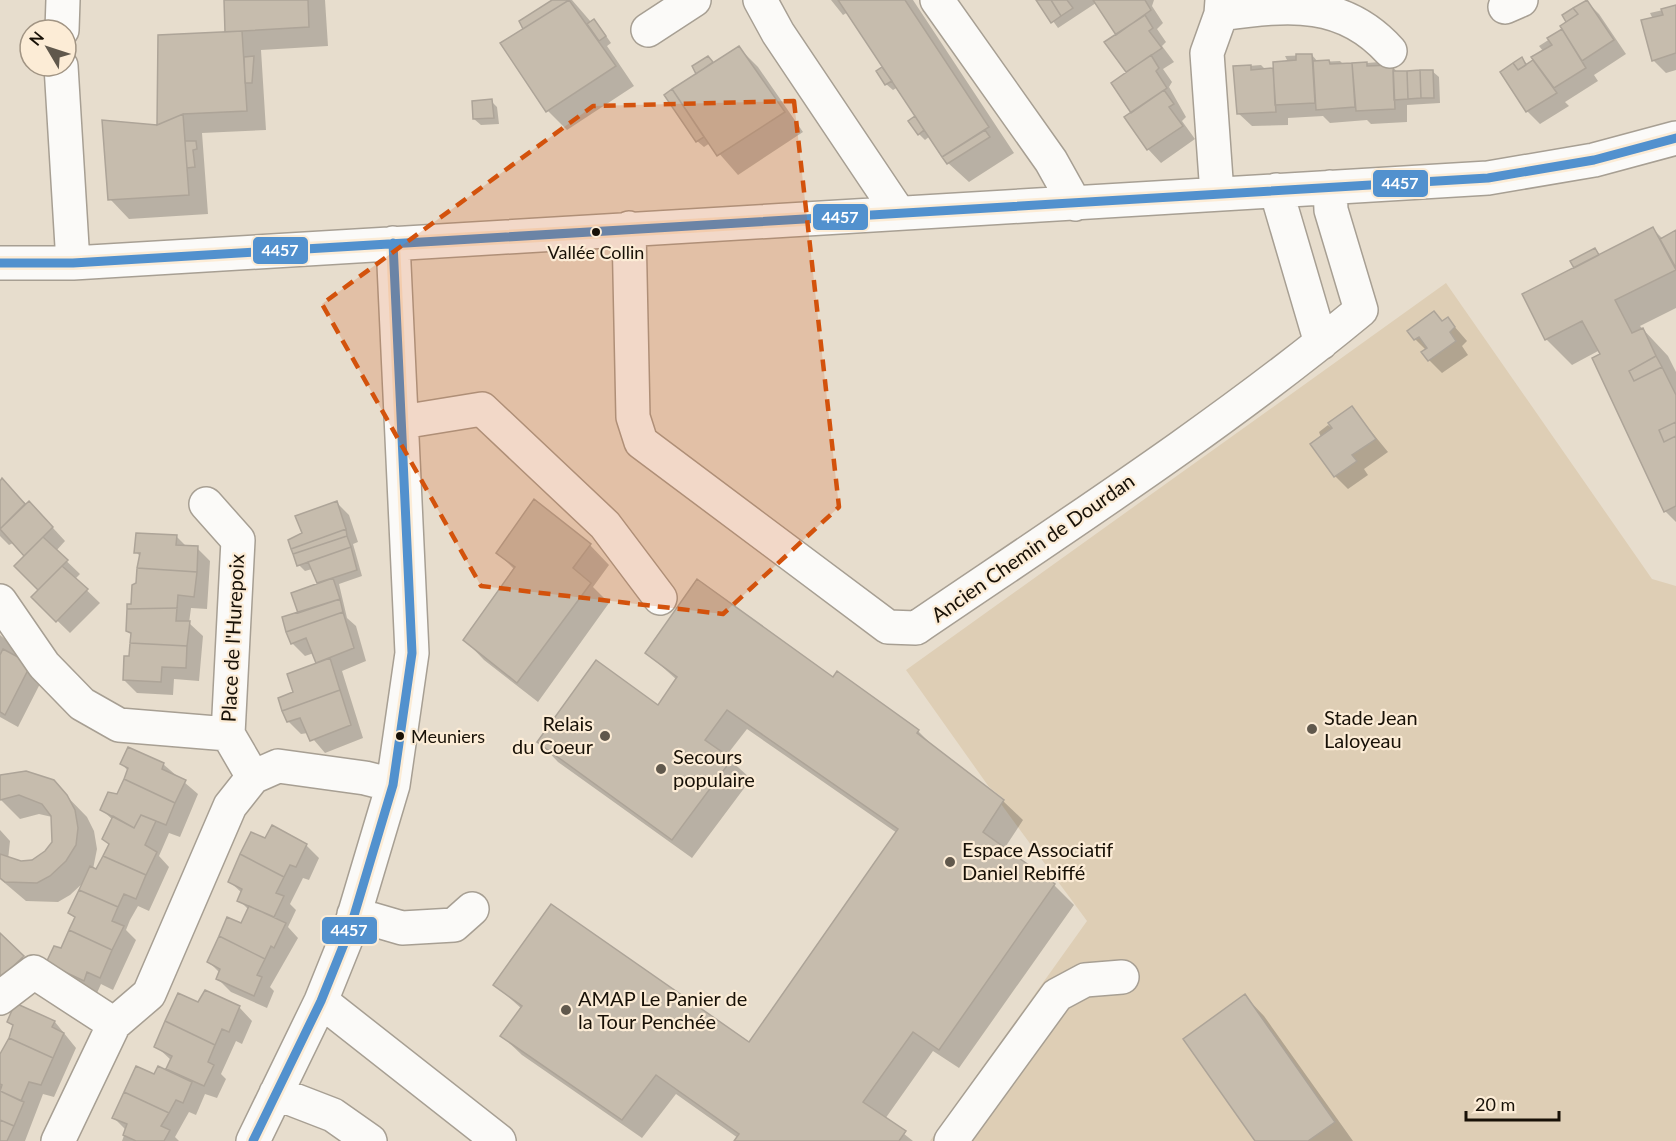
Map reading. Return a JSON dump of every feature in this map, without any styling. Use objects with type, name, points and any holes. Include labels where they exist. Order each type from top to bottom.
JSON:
[{"type":"street","points":[[62,18],[63,0]]},
{"type":"street","points":[[648,30],[694,0]]},
{"type":"street","points":[[760,0],[778,33],[898,212]]},
{"type":"street","points":[[937,0],[1051,161],[1075,204]]},
{"type":"street","points":[[1217,194],[1207,53],[1216,5],[1308,2],[1348,9],[1376,30],[1390,51]]},
{"type":"street","points":[[62,78],[73,263]]},
{"type":"street","points":[[0,263],[73,263],[1488,178],[1594,160],[1676,138]]},
{"type":"street","name":"Ancien Chemin de Dourdan","points":[[629,228],[633,417],[641,442],[888,627],[916,628],[1105,500],[1321,343],[1361,310],[1331,210],[1330,187]]},
{"type":"street","points":[[1276,190],[1321,343]]},
{"type":"street","points":[[253,1141],[321,1001],[354,914],[393,785],[412,653],[393,243]]},
{"type":"street","points":[[402,422],[482,409],[605,525],[660,598]]},
{"type":"street","name":"Place de l'Hurepoix","points":[[206,504],[238,540],[228,734],[253,777]]},
{"type":"street","points":[[0,601],[44,665],[82,704],[119,725],[228,734]]},
{"type":"street","points":[[58,1141],[114,1024],[148,994],[230,806],[253,777],[278,766],[365,778],[393,785]]},
{"type":"street","points":[[354,914],[402,928],[454,925],[472,909]]},
{"type":"street","points":[[0,998],[33,972],[114,1024]]},
{"type":"street","points":[[951,1141],[1058,995],[1085,980],[1122,977]]},
{"type":"street","points":[[321,1001],[499,1141]]},
{"type":"street","points":[[276,1094],[333,1115],[370,1141]]},
{"type":"highlighted area","points":[[794,101],[839,507],[723,614],[481,586],[322,304],[593,106]]},
{"type":"shaded area","name":"Stade Jean Laloyeau","points":[[1446,283],[1652,579],[1676,586],[1676,1141],[930,1141],[1087,921],[1001,804],[1004,799],[989,787],[906,670]]},
{"type":"building","points":[[224,0],[308,0],[309,27],[225,32]]},
{"type":"building","points":[[552,0],[569,0],[523,29],[519,21]]},
{"type":"building","points":[[569,0],[616,66],[546,112],[500,43]]},
{"type":"building","points":[[838,0],[905,0],[989,127],[942,157]]},
{"type":"building","points":[[1036,0],[1051,0],[1061,16],[1051,23]]},
{"type":"building","points":[[1051,0],[1067,0],[1073,8],[1061,16]]},
{"type":"building","points":[[1093,0],[1145,0],[1151,10],[1116,35]]},
{"type":"building","points":[[1587,0],[1614,40],[1582,61],[1560,26],[1578,14],[1573,8]]},
{"type":"building","points":[[1676,5],[1676,53],[1652,61],[1641,20],[1663,15],[1661,9]]},
{"type":"building","points":[[1573,8],[1578,14],[1566,22],[1562,15]]},
{"type":"building","points":[[1145,15],[1153,28],[1149,31],[1162,48],[1126,72],[1104,42]]},
{"type":"building","points":[[594,19],[606,36],[599,41],[587,24]]},
{"type":"building","points":[[1562,29],[1586,68],[1554,88],[1531,57],[1552,45],[1547,38]]},
{"type":"building","points":[[242,31],[247,111],[183,114],[157,125],[158,35]]},
{"type":"building","points":[[739,46],[785,112],[717,156],[672,89]]},
{"type":"building","points":[[1296,54],[1312,54],[1315,103],[1275,105],[1273,62],[1296,60]]},
{"type":"building","points":[[1151,55],[1159,68],[1156,71],[1167,88],[1131,113],[1111,83]]},
{"type":"building","points":[[254,56],[252,83],[245,83],[244,57]]},
{"type":"building","points":[[708,56],[713,62],[696,74],[692,66]]},
{"type":"building","points":[[1522,57],[1526,65],[1518,70],[1513,63]]},
{"type":"building","points":[[1329,60],[1330,64],[1352,63],[1355,107],[1316,110],[1313,61]]},
{"type":"building","points":[[1533,60],[1557,93],[1526,112],[1500,72],[1513,63],[1518,70]]},
{"type":"building","points":[[1367,62],[1367,66],[1393,65],[1395,109],[1356,111],[1352,63]]},
{"type":"building","points":[[1251,65],[1251,70],[1273,68],[1276,112],[1237,114],[1233,66]]},
{"type":"building","points":[[882,67],[892,81],[885,85],[876,71]]},
{"type":"building","points":[[1420,70],[1433,70],[1434,98],[1421,98]]},
{"type":"building","points":[[1420,70],[1421,98],[1408,99],[1407,71]]},
{"type":"building","points":[[1393,71],[1407,71],[1408,99],[1394,100]]},
{"type":"building","points":[[672,89],[704,137],[696,142],[664,95]]},
{"type":"building","points":[[1164,90],[1174,104],[1169,107],[1183,126],[1147,150],[1124,117]]},
{"type":"building","points":[[492,99],[494,118],[473,119],[472,101]]},
{"type":"building","points":[[183,114],[189,195],[108,200],[102,120],[157,125]]},
{"type":"building","points":[[915,116],[924,130],[918,135],[908,121]]},
{"type":"building","points":[[985,130],[990,137],[947,164],[942,157]]},
{"type":"building","points":[[185,141],[196,141],[197,149],[193,150],[195,167],[187,168]]},
{"type":"building","points":[[1653,227],[1676,270],[1615,300],[1632,333],[1643,328],[1656,356],[1629,371],[1634,381],[1662,367],[1676,395],[1676,422],[1659,430],[1664,442],[1676,436],[1676,506],[1664,512],[1592,358],[1600,354],[1582,321],[1545,340],[1522,294]]},
{"type":"building","points":[[1676,230],[1676,268],[1660,239]]},
{"type":"building","points":[[1595,248],[1599,255],[1574,268],[1570,261]]},
{"type":"building","points":[[1434,311],[1442,321],[1448,317],[1455,327],[1450,332],[1456,341],[1428,361],[1421,352],[1427,348],[1419,337],[1414,340],[1407,331]]},
{"type":"building","points":[[1656,356],[1662,367],[1634,381],[1629,371]]},
{"type":"building","points":[[1352,406],[1376,439],[1352,455],[1357,461],[1334,477],[1310,444],[1332,428],[1328,423]]},
{"type":"building","points":[[1676,422],[1676,436],[1664,442],[1659,430]]},
{"type":"building","points":[[2,478],[25,504],[0,529],[0,481]]},
{"type":"building","points":[[534,499],[591,544],[573,568],[591,583],[517,683],[463,640],[515,567],[496,553]]},
{"type":"building","points":[[29,501],[53,527],[24,556],[0,529]]},
{"type":"building","points":[[337,501],[346,529],[291,549],[288,540],[302,533],[295,516]]},
{"type":"building","points":[[346,529],[347,536],[293,554],[291,549]]},
{"type":"building","points":[[136,533],[177,535],[176,545],[198,546],[197,572],[137,568],[140,553],[134,553]]},
{"type":"building","points":[[347,536],[351,547],[297,566],[293,554]]},
{"type":"building","points":[[43,537],[68,560],[38,590],[14,566]]},
{"type":"building","points":[[351,547],[357,570],[317,583],[308,562]]},
{"type":"building","points":[[62,566],[88,589],[56,622],[31,597]]},
{"type":"building","points":[[137,568],[197,572],[194,597],[178,595],[177,608],[127,609],[127,604],[131,604],[132,585],[136,583]]},
{"type":"building","points":[[333,578],[340,599],[298,613],[291,593]]},
{"type":"building","name":"Espace Associatif Daniel Rebiffé","points":[[697,579],[833,677],[837,671],[919,730],[917,733],[1004,800],[983,832],[1055,884],[939,1050],[913,1032],[863,1102],[906,1131],[899,1141],[734,1141],[739,1134],[656,1075],[622,1120],[500,1036],[522,1006],[493,985],[551,904],[749,1042],[898,829],[727,710],[705,740],[732,759],[672,840],[537,742],[596,660],[658,705],[677,677],[645,653]]},
{"type":"building","points":[[340,599],[343,612],[286,632],[282,617]]},
{"type":"building","points":[[177,608],[176,621],[190,621],[187,646],[130,643],[131,633],[126,631],[127,609]]},
{"type":"building","points":[[343,612],[354,648],[316,663],[306,638],[291,644],[286,632]]},
{"type":"building","points":[[130,643],[187,646],[186,668],[162,667],[161,682],[123,680],[124,656],[129,656]]},
{"type":"building","points":[[3,649],[31,664],[5,715],[0,712],[0,655]]},
{"type":"building","points":[[330,658],[340,690],[282,711],[278,698],[293,692],[287,674]]},
{"type":"building","points":[[340,690],[351,725],[310,741],[300,718],[287,722],[282,711]]},
{"type":"building","points":[[128,747],[164,763],[162,769],[186,780],[175,803],[124,779],[128,768],[120,764]]},
{"type":"building","points":[[26,771],[54,780],[67,795],[75,810],[78,828],[76,845],[66,861],[50,876],[37,883],[5,882],[0,878],[0,854],[21,861],[32,860],[45,851],[52,842],[51,816],[42,804],[19,795],[0,800],[0,775]]},
{"type":"building","points":[[124,779],[175,803],[166,825],[141,815],[134,828],[100,810],[108,792],[117,794]]},
{"type":"building","points":[[141,815],[156,821],[145,845],[157,852],[146,875],[103,856],[109,844],[102,839],[113,816],[134,828]]},
{"type":"building","points":[[272,825],[307,844],[296,867],[290,865],[284,877],[240,854],[251,832],[265,838]]},
{"type":"building","points":[[240,854],[284,877],[276,893],[284,896],[274,917],[237,901],[242,889],[228,882]]},
{"type":"building","points":[[103,856],[146,875],[136,899],[124,894],[118,907],[79,890],[90,866],[96,869]]},
{"type":"building","points":[[79,890],[118,907],[112,921],[124,926],[112,950],[69,930],[75,917],[68,913]]},
{"type":"building","points":[[249,906],[286,923],[274,948],[271,946],[265,959],[219,936],[227,917],[241,923]]},
{"type":"building","points":[[69,930],[112,950],[100,978],[87,972],[84,981],[46,963],[54,946],[61,948]]},
{"type":"building","points":[[0,933],[24,956],[0,979]]},
{"type":"building","points":[[219,936],[265,959],[257,975],[262,977],[254,996],[216,979],[220,969],[207,962]]},
{"type":"building","points":[[205,990],[240,1006],[229,1032],[222,1029],[215,1045],[165,1021],[178,993],[198,1002]]},
{"type":"building","points":[[1245,994],[1335,1122],[1308,1141],[1255,1141],[1183,1039]]},
{"type":"building","points":[[15,1003],[55,1021],[52,1027],[64,1033],[53,1058],[9,1038],[13,1025],[7,1022]]},
{"type":"building","points":[[165,1021],[215,1045],[208,1062],[214,1065],[204,1086],[166,1069],[172,1056],[154,1047]]},
{"type":"building","points":[[9,1038],[53,1058],[41,1085],[29,1082],[21,1101],[0,1091],[2,1085],[0,1084],[0,1054]]},
{"type":"building","points":[[136,1066],[154,1074],[158,1066],[192,1082],[183,1103],[176,1100],[169,1113],[124,1092]]},
{"type":"building","points":[[0,1091],[24,1102],[14,1126],[0,1120]]},
{"type":"building","points":[[124,1092],[169,1113],[161,1126],[170,1130],[164,1141],[136,1141],[123,1135],[127,1124],[112,1118]]},
{"type":"building","points":[[0,1120],[14,1126],[7,1141],[0,1141]]},
{"type":"transit line","name":"4457","points":[[0,263],[73,263],[1488,178],[1594,160],[1676,138]]},
{"type":"transit line","name":"4457","points":[[253,1141],[321,1001],[350,929],[393,785],[412,653],[393,243]]},
{"type":"place","name":"Vallée Collin","points":[[596,232]]},
{"type":"place","name":"Stade Jean Laloyeau","points":[[1312,729]]},
{"type":"place","name":"Meuniers","points":[[400,736]]},
{"type":"place","name":"Relais du Coeur","points":[[605,736]]},
{"type":"place","name":"Secours populaire","points":[[661,769]]},
{"type":"place","name":"Espace Associatif Daniel Rebiffé","points":[[950,862]]},
{"type":"place","name":"AMAP Le Panier de la Tour Penchée","points":[[566,1010]]}]
